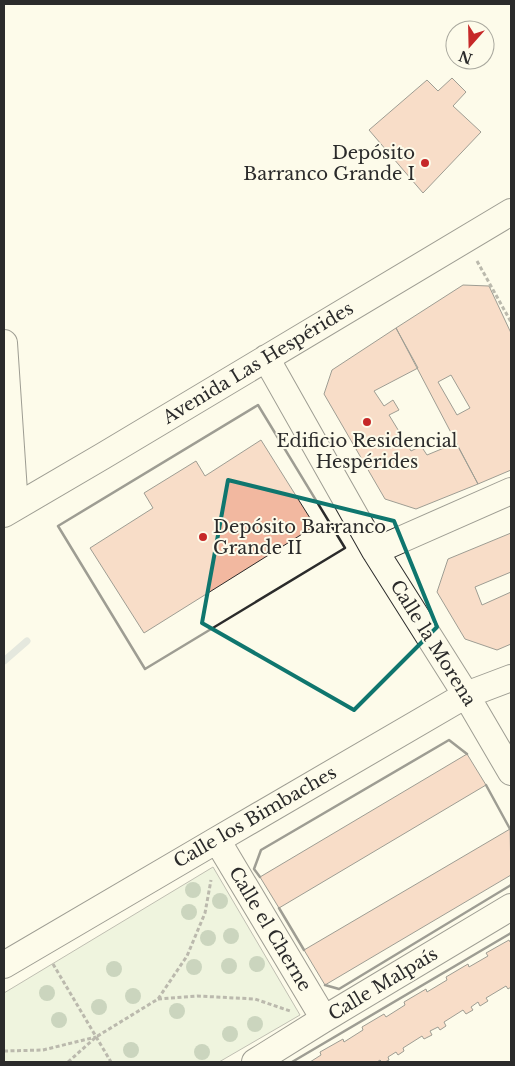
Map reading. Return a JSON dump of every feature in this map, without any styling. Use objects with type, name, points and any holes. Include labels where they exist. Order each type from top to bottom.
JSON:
[{"type":"street","name":"Avenida Las Hespérides","points":[[9,511],[511,212]]},
{"type":"street","points":[[4,343],[9,511]]},
{"type":"street","name":"Calle la Morena","points":[[266,358],[375,550],[466,695],[511,772]]},
{"type":"street","points":[[375,550],[511,491]]},
{"type":"street","name":"Calle los Bimbaches","points":[[4,965],[466,695],[511,678]]},
{"type":"street","name":"Calle el Cherne","points":[[216,840],[324,1019]]},
{"type":"street","name":"Calle Malpaís","points":[[255,1062],[511,907]]},
{"type":"path","points":[[465,240],[511,322]]},
{"type":"path","points":[[68,1062],[96,1037],[158,999],[187,956],[205,913],[212,876]]},
{"type":"path","points":[[52,964],[111,1062]]},
{"type":"path","points":[[158,999],[197,996],[255,1000],[291,1012]]},
{"type":"path","points":[[4,1051],[43,1050],[96,1037]]},
{"type":"highlighted area","points":[[228,480],[394,521],[437,627],[354,710],[202,623]]},
{"type":"green space","points":[[213,867],[300,1015],[219,1062],[4,1062],[4,993]]},
{"type":"building","name":"Depósito Barranco Grande I","points":[[452,78],[466,92],[453,106],[481,132],[423,193],[369,130],[427,80],[438,91]]},
{"type":"building","points":[[463,285],[489,286],[511,333],[511,470],[478,484],[396,328]],"holes":[[[451,375],[470,408],[457,415],[438,382]]]},
{"type":"building","name":"Edificio Residencial Hespérides","points":[[396,328],[418,368],[374,391],[384,406],[393,400],[399,410],[389,415],[411,451],[421,446],[427,455],[456,443],[478,484],[416,509],[385,499],[324,394],[332,370]]},
{"type":"building","name":"Depósito Barranco Grande II","points":[[261,440],[315,526],[144,633],[90,548],[153,508],[144,493],[196,461],[205,476]]},
{"type":"building","points":[[511,533],[511,572],[475,587],[482,605],[511,592],[511,644],[497,650],[465,639],[437,592],[448,559]]},
{"type":"building","points":[[467,754],[486,785],[279,908],[260,877]]},
{"type":"building","points":[[510,829],[511,875],[325,985],[304,950]]},
{"type":"building","points":[[509,940],[511,941],[511,987],[508,989],[506,986],[486,998],[488,1001],[480,1006],[478,1002],[471,1007],[473,1010],[466,1014],[463,1010],[444,1022],[446,1026],[440,1030],[438,1027],[430,1031],[432,1035],[424,1039],[422,1036],[403,1048],[404,1051],[398,1055],[396,1052],[388,1057],[389,1060],[385,1062],[380,1060],[377,1062],[310,1062],[321,1055],[320,1052],[343,1039],[344,1042],[363,1030],[362,1027],[384,1014],[386,1017],[405,1005],[404,1002],[426,989],[427,992],[447,980],[446,977],[468,964],[469,967],[488,956],[486,953]]},
{"type":"waterway","points":[[4,661],[27,641]]},
{"type":"wall","points":[[258,405],[345,548],[145,669],[58,526],[258,405]]},
{"type":"wall","points":[[260,877],[254,869],[261,850],[449,740],[467,754]]},
{"type":"wall","points":[[486,785],[510,829]]},
{"type":"wall","points":[[325,985],[339,989],[511,885]]},
{"type":"wall","points":[[279,908],[304,950]]},
{"type":"wall","points":[[292,1062],[511,933]]},
{"type":"place","name":"Depósito Barranco Grande I","points":[[425,163]]},
{"type":"place","name":"Edificio Residencial Hespérides","points":[[367,422]]},
{"type":"place","name":"Depósito Barranco Grande II","points":[[203,537]]}]
